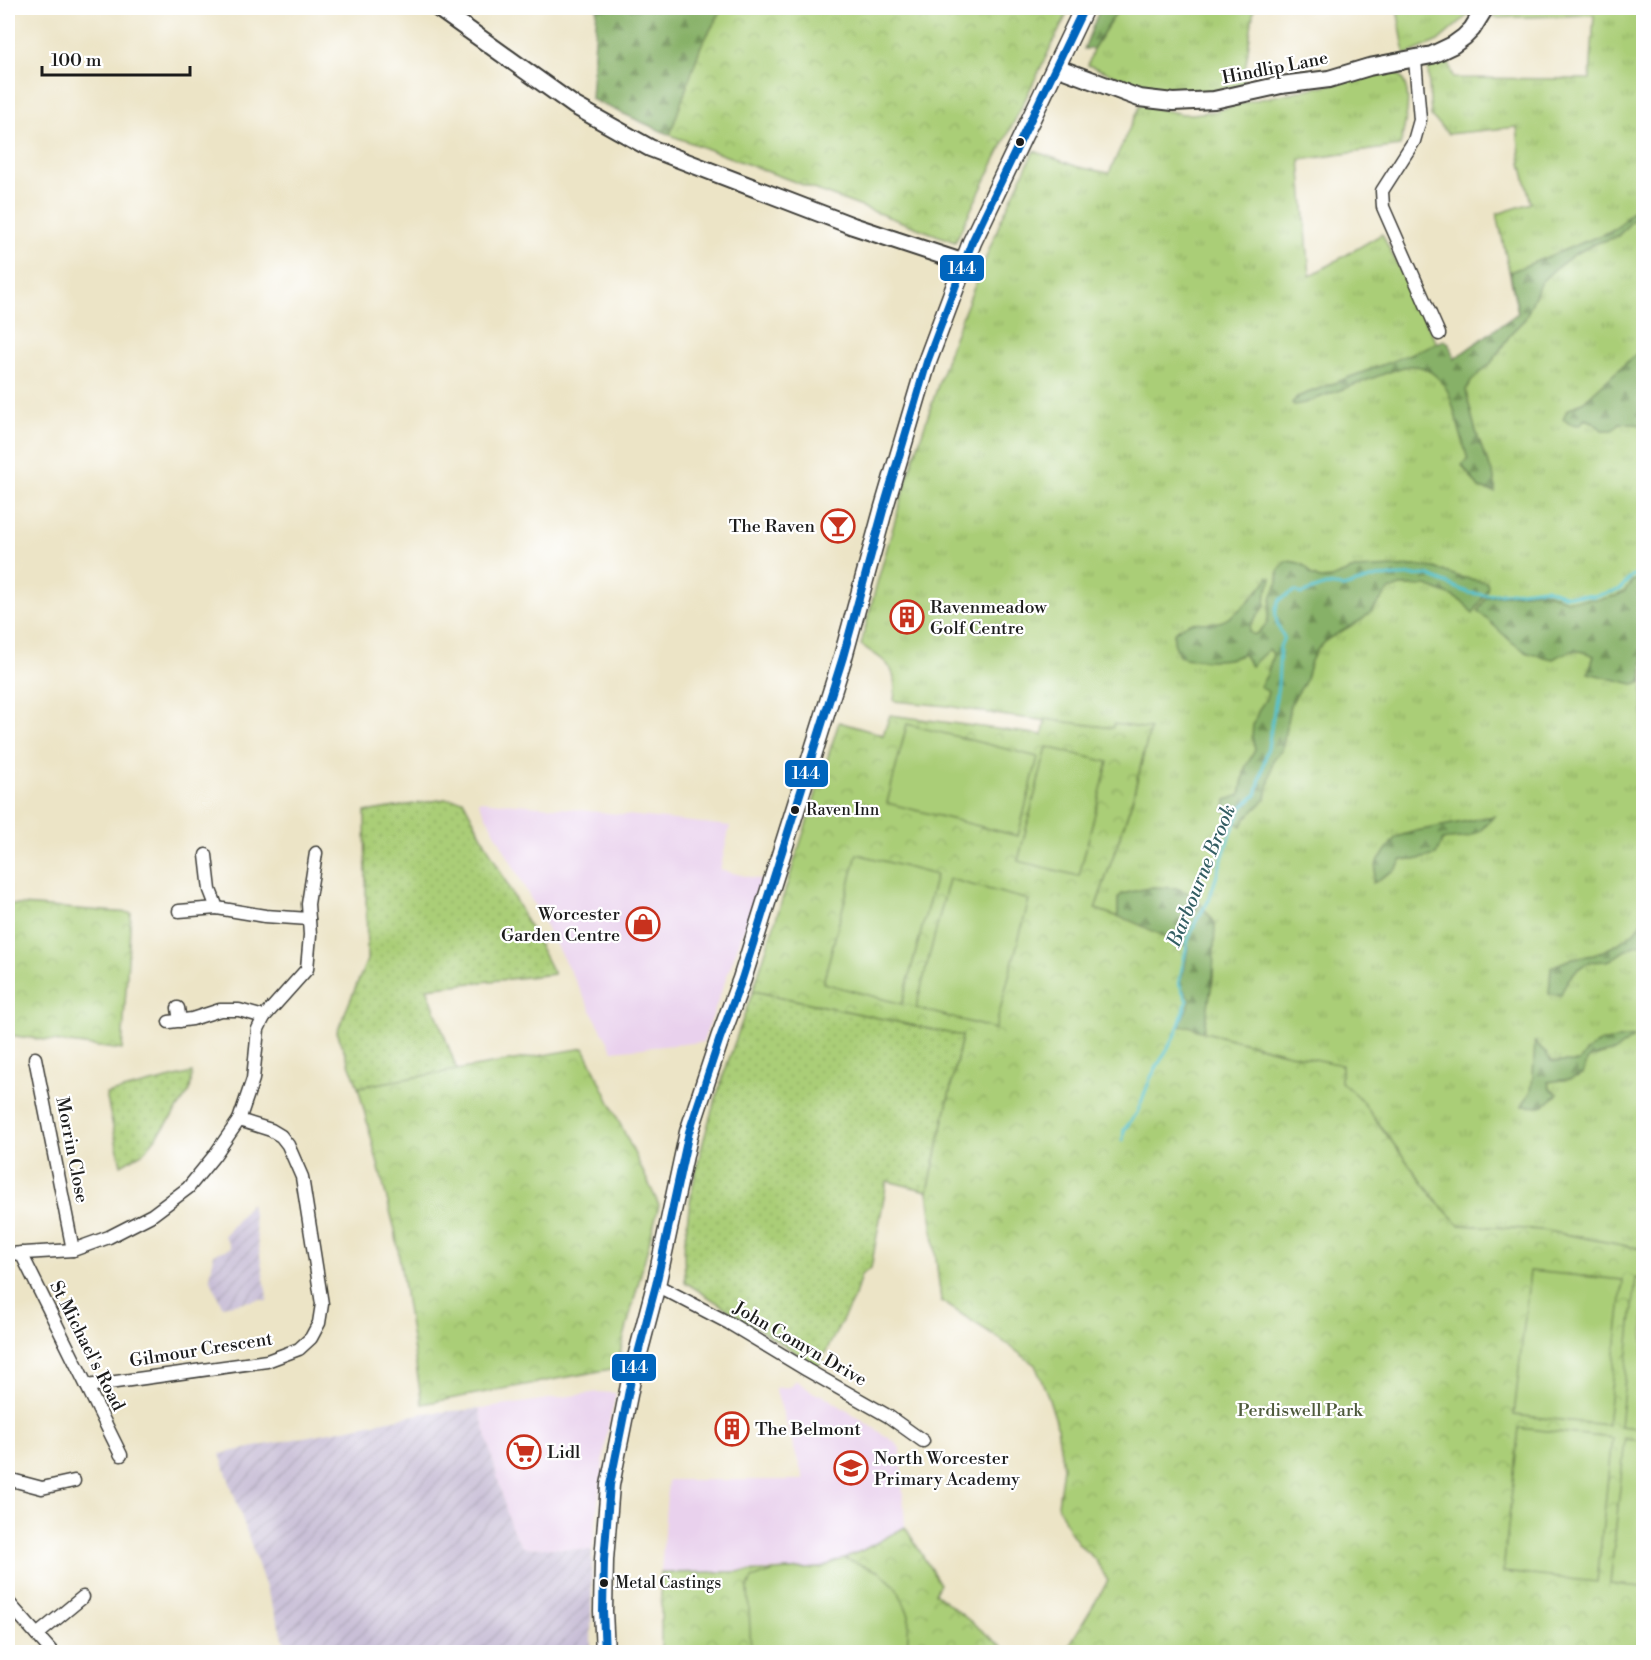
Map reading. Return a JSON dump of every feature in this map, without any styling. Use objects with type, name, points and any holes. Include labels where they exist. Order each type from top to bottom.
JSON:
[{"type":"main road","points":[[604,1653],[604,1560],[610,1485],[631,1380],[656,1285],[689,1132],[742,980],[830,697],[927,362],[977,232],[1084,8]]},
{"type":"street","points":[[438,8],[574,106],[650,148],[853,226],[965,262]]},
{"type":"street","name":"Hindlip Lane","points":[[1056,67],[1139,98],[1185,102],[1214,100],[1281,84],[1329,79],[1378,65],[1431,54],[1453,45],[1472,29],[1485,8]]},
{"type":"street","points":[[1415,59],[1420,120],[1414,141],[1382,191],[1383,207],[1439,334]]},
{"type":"street","points":[[8,1254],[74,1250],[109,1237],[152,1215],[188,1188],[214,1156],[239,1120],[253,1079],[258,1029],[264,1017],[307,969],[310,936],[308,904],[316,854]]},
{"type":"street","points":[[206,855],[210,890],[217,909]]},
{"type":"street","points":[[179,911],[217,909],[309,919]]},
{"type":"street","points":[[176,1017],[192,1019],[220,1011],[239,1010],[264,1017]]},
{"type":"street","name":"Morrin Close","points":[[35,1058],[74,1250]]},
{"type":"street","name":"Gilmour Crescent","points":[[87,1386],[267,1361],[299,1349],[311,1338],[319,1323],[322,1305],[302,1177],[288,1145],[281,1136],[271,1130],[239,1120]]},
{"type":"street","name":"St Michael's Road","points":[[21,1253],[121,1455]]},
{"type":"street","name":"John Comyn Drive","points":[[656,1285],[729,1323],[888,1416],[923,1441]]},
{"type":"street","points":[[8,1479],[42,1488],[74,1481]]},
{"type":"street","points":[[37,1635],[83,1597]]},
{"type":"street","points":[[8,1602],[52,1653]]},
{"type":"shaded area","points":[[478,801],[730,826],[720,870],[762,880],[703,1042],[613,1051]]},
{"type":"shaded area","points":[[251,1203],[268,1302],[261,1299],[222,1306],[210,1278],[214,1254],[231,1248],[224,1236]]},
{"type":"shaded area","name":"North Worcester Primary Academy","points":[[795,1380],[816,1394],[823,1395],[895,1442],[900,1448],[905,1527],[863,1550],[821,1568],[661,1573],[668,1480],[804,1480],[775,1388],[790,1387]]},
{"type":"shaded area","points":[[598,1392],[616,1393],[607,1433],[592,1550],[522,1547],[510,1525],[479,1409]]},
{"type":"shaded area","points":[[479,1409],[510,1525],[522,1547],[592,1550],[591,1652],[288,1652],[220,1454],[425,1413]]},
{"type":"green space","points":[[597,8],[723,8],[701,46],[670,135],[591,99]]},
{"type":"green space","points":[[723,8],[970,8],[1068,12],[955,242],[670,135],[701,46]]},
{"type":"green space","points":[[970,8],[1070,8],[1068,12]]},
{"type":"green space","points":[[1100,8],[1119,8],[1093,49],[1084,49]]},
{"type":"green space","points":[[1119,8],[1254,8],[1243,85],[1187,95],[1145,87],[1088,65],[1093,49]]},
{"type":"green space","points":[[1397,8],[1476,8],[1438,41],[1405,55]]},
{"type":"green space","points":[[1498,8],[1643,8],[1643,1249],[1542,1230],[1459,1225],[1437,1202],[1360,1099],[1341,1082],[1285,1053],[1197,1030],[1131,921],[1095,909],[1131,804],[1150,729],[1112,728],[894,701],[894,680],[889,667],[878,656],[861,645],[907,479],[953,340],[1001,220],[1034,151],[1078,167],[1109,173],[1140,105],[1183,114],[1216,111],[1251,101],[1394,71],[1401,77],[1405,86],[1408,106],[1400,146],[1300,160],[1310,276],[1382,234],[1439,348],[1454,359],[1518,313],[1497,214],[1531,203],[1521,163],[1517,127],[1448,134],[1431,116],[1428,68],[1449,61],[1453,78],[1590,79],[1594,15],[1493,18]]},
{"type":"green space","points":[[1643,199],[1643,209],[1617,237],[1597,243],[1575,254],[1541,282],[1525,319],[1512,332],[1491,363],[1471,381],[1466,390],[1478,436],[1493,476],[1495,492],[1479,488],[1462,465],[1468,460],[1450,396],[1441,381],[1422,367],[1400,368],[1305,403],[1294,405],[1292,403],[1297,397],[1444,340],[1450,345],[1454,359],[1518,313],[1510,272],[1616,229]]},
{"type":"green space","points":[[1643,351],[1643,425],[1620,423],[1613,430],[1602,430],[1593,422],[1585,419],[1580,425],[1570,424],[1563,419],[1567,410],[1584,401],[1636,354]]},
{"type":"green space","points":[[1286,561],[1301,564],[1311,575],[1320,579],[1331,578],[1354,569],[1415,566],[1435,568],[1460,577],[1486,582],[1488,585],[1473,614],[1464,603],[1427,586],[1400,586],[1388,591],[1363,619],[1328,639],[1317,650],[1305,682],[1290,705],[1282,750],[1273,760],[1266,799],[1245,819],[1242,826],[1231,820],[1225,811],[1226,800],[1240,795],[1245,768],[1255,750],[1252,737],[1253,725],[1268,692],[1260,686],[1267,675],[1273,654],[1269,649],[1251,666],[1243,654],[1222,660],[1185,658],[1179,656],[1174,642],[1174,633],[1190,623],[1219,622],[1232,616],[1269,577],[1272,579],[1266,593],[1265,606],[1250,625],[1249,632],[1254,635],[1259,632],[1267,623],[1272,595],[1278,582],[1278,571]]},
{"type":"green space","points":[[1644,579],[1643,682],[1633,684],[1588,673],[1594,656],[1583,652],[1569,652],[1553,659],[1528,653],[1513,643],[1478,611],[1486,597],[1543,591],[1567,600],[1601,599],[1624,592],[1632,581]]},
{"type":"green space","name":"Perdiswell Park","points":[[890,715],[1043,735],[1045,719],[1112,728],[1114,724],[1150,729],[1131,804],[1095,909],[1131,921],[1188,947],[1180,981],[1190,1002],[1181,1027],[1189,1026],[1285,1053],[1342,1065],[1341,1082],[1360,1099],[1437,1202],[1459,1225],[1542,1230],[1643,1249],[1643,1652],[1065,1652],[1108,1581],[1096,1561],[1069,1530],[1058,1505],[1063,1467],[1056,1421],[1048,1396],[1035,1365],[941,1301],[928,1191],[962,1036],[753,991],[839,722],[883,735]]},
{"type":"green space","points":[[907,724],[1038,757],[1018,836],[887,803]]},
{"type":"green space","points":[[1047,747],[1108,762],[1079,876],[1018,861]]},
{"type":"green space","points":[[445,799],[463,800],[554,974],[427,988],[457,1070],[358,1087],[337,1032],[367,960],[365,812]]},
{"type":"green space","points":[[1494,816],[1475,834],[1464,838],[1443,840],[1436,855],[1415,860],[1402,860],[1396,869],[1373,883],[1377,862],[1396,837]]},
{"type":"green space","points":[[857,854],[936,875],[902,1004],[823,983]]},
{"type":"green space","points":[[949,879],[1029,900],[995,1029],[916,1008]]},
{"type":"green space","points":[[1153,887],[1176,888],[1194,895],[1215,923],[1213,978],[1204,1029],[1186,1040],[1118,931],[1118,898],[1122,894]]},
{"type":"green space","points":[[8,904],[131,913],[122,1050],[8,1035]]},
{"type":"green space","points":[[1643,921],[1643,944],[1629,948],[1610,960],[1586,964],[1572,975],[1561,995],[1549,994],[1551,967],[1573,958],[1594,955],[1616,945],[1633,933]]},
{"type":"green space","points":[[753,991],[962,1036],[928,1191],[887,1181],[871,1268],[861,1275],[855,1296],[818,1367],[685,1282],[684,1245],[702,1145]]},
{"type":"green space","points":[[1635,1037],[1614,1052],[1588,1059],[1583,1074],[1571,1079],[1548,1082],[1550,1088],[1558,1094],[1545,1104],[1522,1106],[1531,1091],[1535,1042],[1551,1061],[1579,1062],[1584,1054],[1596,1044]]},
{"type":"green space","points":[[584,1048],[659,1205],[616,1368],[422,1404],[395,1230],[358,1087]]},
{"type":"green space","points":[[192,1073],[190,1091],[166,1125],[144,1152],[121,1165],[106,1094]]},
{"type":"green space","points":[[1530,1271],[1623,1280],[1607,1425],[1514,1415]]},
{"type":"green space","points":[[1636,1278],[1644,1279],[1643,1429],[1620,1426]]},
{"type":"green space","points":[[1519,1428],[1612,1438],[1597,1582],[1503,1572]]},
{"type":"green space","points":[[1625,1439],[1643,1441],[1643,1587],[1610,1584]]},
{"type":"green space","points":[[905,1527],[940,1584],[935,1593],[1009,1652],[661,1652],[661,1573],[821,1568],[863,1550]]},
{"type":"green space","points":[[844,1558],[880,1572],[897,1588],[909,1615],[907,1652],[751,1652],[748,1587],[752,1579],[774,1571],[821,1568]]},
{"type":"waterway","name":"Barbourne Brook","points":[[1123,1140],[1124,1130],[1137,1113],[1151,1077],[1176,1034],[1187,1001],[1179,983],[1188,940],[1209,900],[1228,840],[1242,807],[1256,795],[1268,747],[1278,686],[1280,647],[1284,637],[1277,623],[1276,608],[1281,599],[1295,591],[1301,594],[1326,585],[1343,587],[1377,577],[1427,575],[1469,593],[1487,595],[1545,588],[1564,595],[1594,596],[1619,590],[1633,575],[1644,575]]},
{"type":"transit line","name":"144","points":[[605,1652],[604,1560],[610,1485],[631,1380],[656,1285],[689,1132],[742,979],[843,657],[927,362],[972,242],[1084,8]]},
{"type":"place","name":"The Raven","points":[[838,526]]},
{"type":"place","name":"Ravenmeadow Golf Centre","points":[[907,617]]},
{"type":"place","name":"Raven Inn","points":[[795,810]]},
{"type":"place","name":"Worcester Garden Centre","points":[[643,924]]},
{"type":"place","name":"The Belmont","points":[[732,1429]]},
{"type":"place","name":"Lidl","points":[[524,1452]]},
{"type":"place","name":"North Worcester Primary Academy","points":[[851,1468]]},
{"type":"place","name":"Metal Castings","points":[[604,1583]]}]
